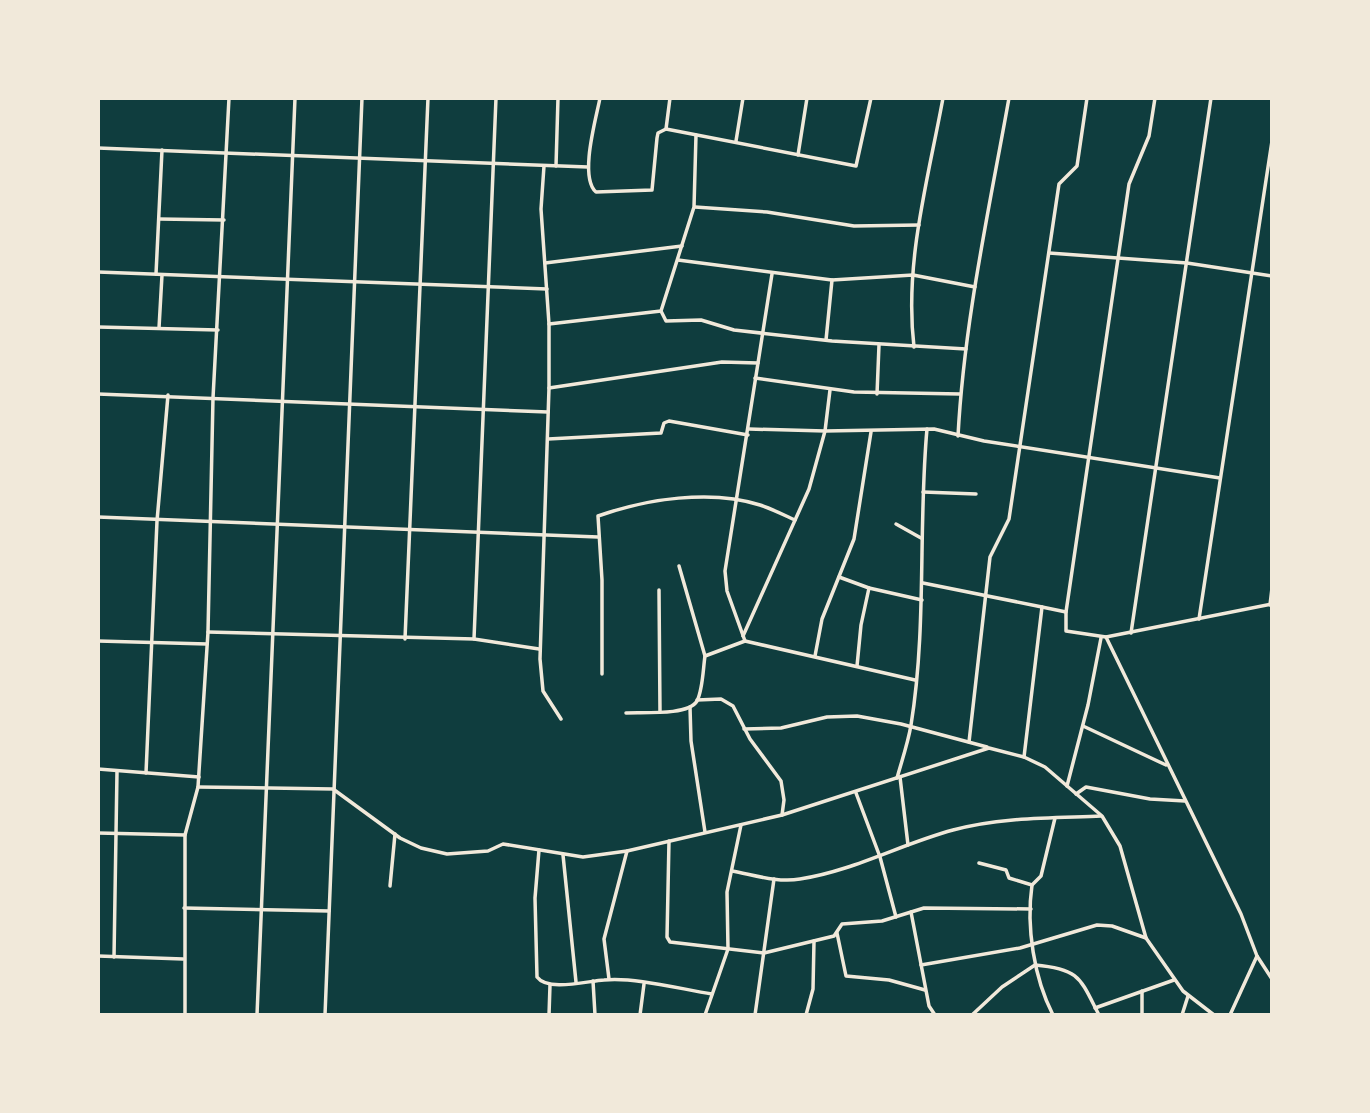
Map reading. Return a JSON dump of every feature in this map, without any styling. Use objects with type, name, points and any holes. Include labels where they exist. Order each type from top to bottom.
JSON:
[{"type":"street","points":[[185,1015],[185,835],[198,787],[208,632],[213,398],[229,98]]},
{"type":"street","points":[[257,1015],[295,98]]},
{"type":"street","points":[[325,1015],[362,98]]},
{"type":"street","points":[[405,639],[428,98]]},
{"type":"street","points":[[474,639],[496,98]]},
{"type":"street","points":[[556,166],[558,98]]},
{"type":"street","points":[[600,98],[588,167],[591,188],[596,192],[652,190],[656,138],[658,133],[666,129],[856,166],[871,98]]},
{"type":"street","points":[[666,129],[670,98]]},
{"type":"street","points":[[736,142],[743,98]]},
{"type":"street","points":[[798,155],[807,98]]},
{"type":"street","points":[[914,347],[910,309],[913,275],[919,225],[943,98]]},
{"type":"street","points":[[958,436],[960,394],[975,287],[1009,98]]},
{"type":"street","points":[[969,742],[991,550],[1009,519],[1059,184],[1077,166],[1087,98]]},
{"type":"street","points":[[1155,98],[1149,136],[1129,184],[1087,457],[1066,612],[1066,631],[1104,637],[1271,605],[1272,588]]},
{"type":"street","points":[[1132,633],[1211,98]]},
{"type":"street","points":[[696,135],[694,206],[661,311],[666,321],[702,320],[716,326],[826,341],[966,349]]},
{"type":"street","points":[[1199,619],[1272,141]]},
{"type":"street","points":[[98,148],[293,158],[588,167]]},
{"type":"street","points":[[156,275],[162,150]]},
{"type":"street","points":[[544,166],[541,209],[549,324],[549,388],[539,649],[543,691],[561,719]]},
{"type":"street","points":[[694,206],[767,212],[854,226],[919,225]]},
{"type":"street","points":[[159,219],[224,220]]},
{"type":"street","points":[[545,263],[682,246]]},
{"type":"street","points":[[1049,253],[1186,263],[1272,276]]},
{"type":"street","points":[[678,260],[832,280],[913,275],[975,287]]},
{"type":"street","points":[[98,272],[547,289]]},
{"type":"street","points":[[744,638],[725,577],[772,274]]},
{"type":"street","points":[[159,328],[162,275]]},
{"type":"street","points":[[826,341],[832,280]]},
{"type":"street","points":[[549,324],[661,311]]},
{"type":"street","points":[[98,327],[218,330]]},
{"type":"street","points":[[877,394],[879,345]]},
{"type":"street","points":[[549,388],[722,362],[758,363]]},
{"type":"street","points":[[755,378],[830,390],[877,394],[960,394]]},
{"type":"street","points":[[744,638],[811,482],[825,431],[830,390]]},
{"type":"street","points":[[98,394],[548,412]]},
{"type":"street","points":[[146,773],[157,521],[168,395]]},
{"type":"street","points":[[548,439],[661,433],[664,423],[669,421],[749,432],[928,429],[1020,447],[1220,478]]},
{"type":"street","points":[[908,846],[899,778],[911,727],[923,600],[923,492],[928,429]]},
{"type":"street","points":[[815,656],[818,631],[859,515],[871,432]]},
{"type":"street","points":[[923,492],[975,494]]},
{"type":"street","points":[[601,674],[602,580],[598,516],[653,503],[702,498],[737,500],[760,505],[795,520]]},
{"type":"street","points":[[98,517],[598,537]]},
{"type":"street","points":[[896,524],[922,538]]},
{"type":"street","points":[[626,713],[660,712],[690,707],[697,700],[705,656],[679,566]]},
{"type":"street","points":[[839,577],[869,588],[923,600]]},
{"type":"street","points":[[923,583],[1066,612]]},
{"type":"street","points":[[857,666],[861,625],[869,588]]},
{"type":"street","points":[[659,590],[660,712]]},
{"type":"street","points":[[1024,757],[1042,607]]},
{"type":"street","points":[[208,632],[474,639],[539,649]]},
{"type":"street","points":[[1067,786],[1104,637]]},
{"type":"street","points":[[1104,637],[1241,914],[1257,957],[1272,979]]},
{"type":"street","points":[[705,656],[744,638],[915,680]]},
{"type":"street","points":[[98,641],[207,644]]},
{"type":"street","points":[[697,700],[728,702],[781,781],[784,800],[782,815]]},
{"type":"street","points":[[690,707],[691,741],[705,832]]},
{"type":"street","points":[[744,729],[781,728],[841,716],[873,719],[1024,757],[1045,767],[1102,816],[1120,846],[1146,938],[1188,996],[1214,1015]]},
{"type":"street","points":[[1083,726],[1168,766]]},
{"type":"street","points":[[198,787],[333,789],[395,834],[421,848],[447,854],[477,853],[503,844],[583,856],[627,851],[782,815],[989,748]]},
{"type":"street","points":[[98,769],[199,777]]},
{"type":"street","points":[[114,957],[117,772]]},
{"type":"street","points":[[1076,794],[1086,787],[1150,799],[1185,801]]},
{"type":"street","points":[[856,792],[880,856],[896,918]]},
{"type":"street","points":[[732,871],[774,879],[800,879],[880,856],[954,829],[1055,818],[1102,816]]},
{"type":"street","points":[[1053,1015],[1035,965],[1031,909],[1032,885],[1041,877],[1055,818]]},
{"type":"street","points":[[705,1015],[728,949],[726,901],[741,825]]},
{"type":"street","points":[[98,833],[185,835]]},
{"type":"street","points":[[390,886],[395,834]]},
{"type":"street","points":[[668,841],[667,940],[764,953],[837,933]]},
{"type":"street","points":[[539,850],[535,898],[537,977],[550,985],[609,979],[712,994]]},
{"type":"street","points":[[609,979],[604,939],[627,851]]},
{"type":"street","points":[[563,855],[576,983]]},
{"type":"street","points":[[979,863],[1006,870],[1009,878],[1032,885]]},
{"type":"street","points":[[755,1015],[774,879]]},
{"type":"street","points":[[184,908],[329,911]]},
{"type":"street","points":[[925,990],[889,980],[846,976],[837,933],[842,924],[872,923],[924,908],[1031,909]]},
{"type":"street","points":[[911,912],[925,990],[934,1015]]},
{"type":"street","points":[[921,965],[1034,945],[1105,925],[1146,938]]},
{"type":"street","points":[[806,1015],[813,989],[814,941]]},
{"type":"street","points":[[98,956],[183,959]]},
{"type":"street","points":[[1230,1015],[1257,957]]},
{"type":"street","points":[[972,1015],[1002,986],[1035,965],[1067,969],[1079,976],[1099,1015]]},
{"type":"street","points":[[1095,1008],[1174,980]]},
{"type":"street","points":[[593,981],[595,1015]]},
{"type":"street","points":[[640,1015],[644,984]]},
{"type":"street","points":[[548,1015],[550,985]]},
{"type":"street","points":[[1142,991],[1142,1015]]},
{"type":"street","points":[[1182,1015],[1188,996]]}]
